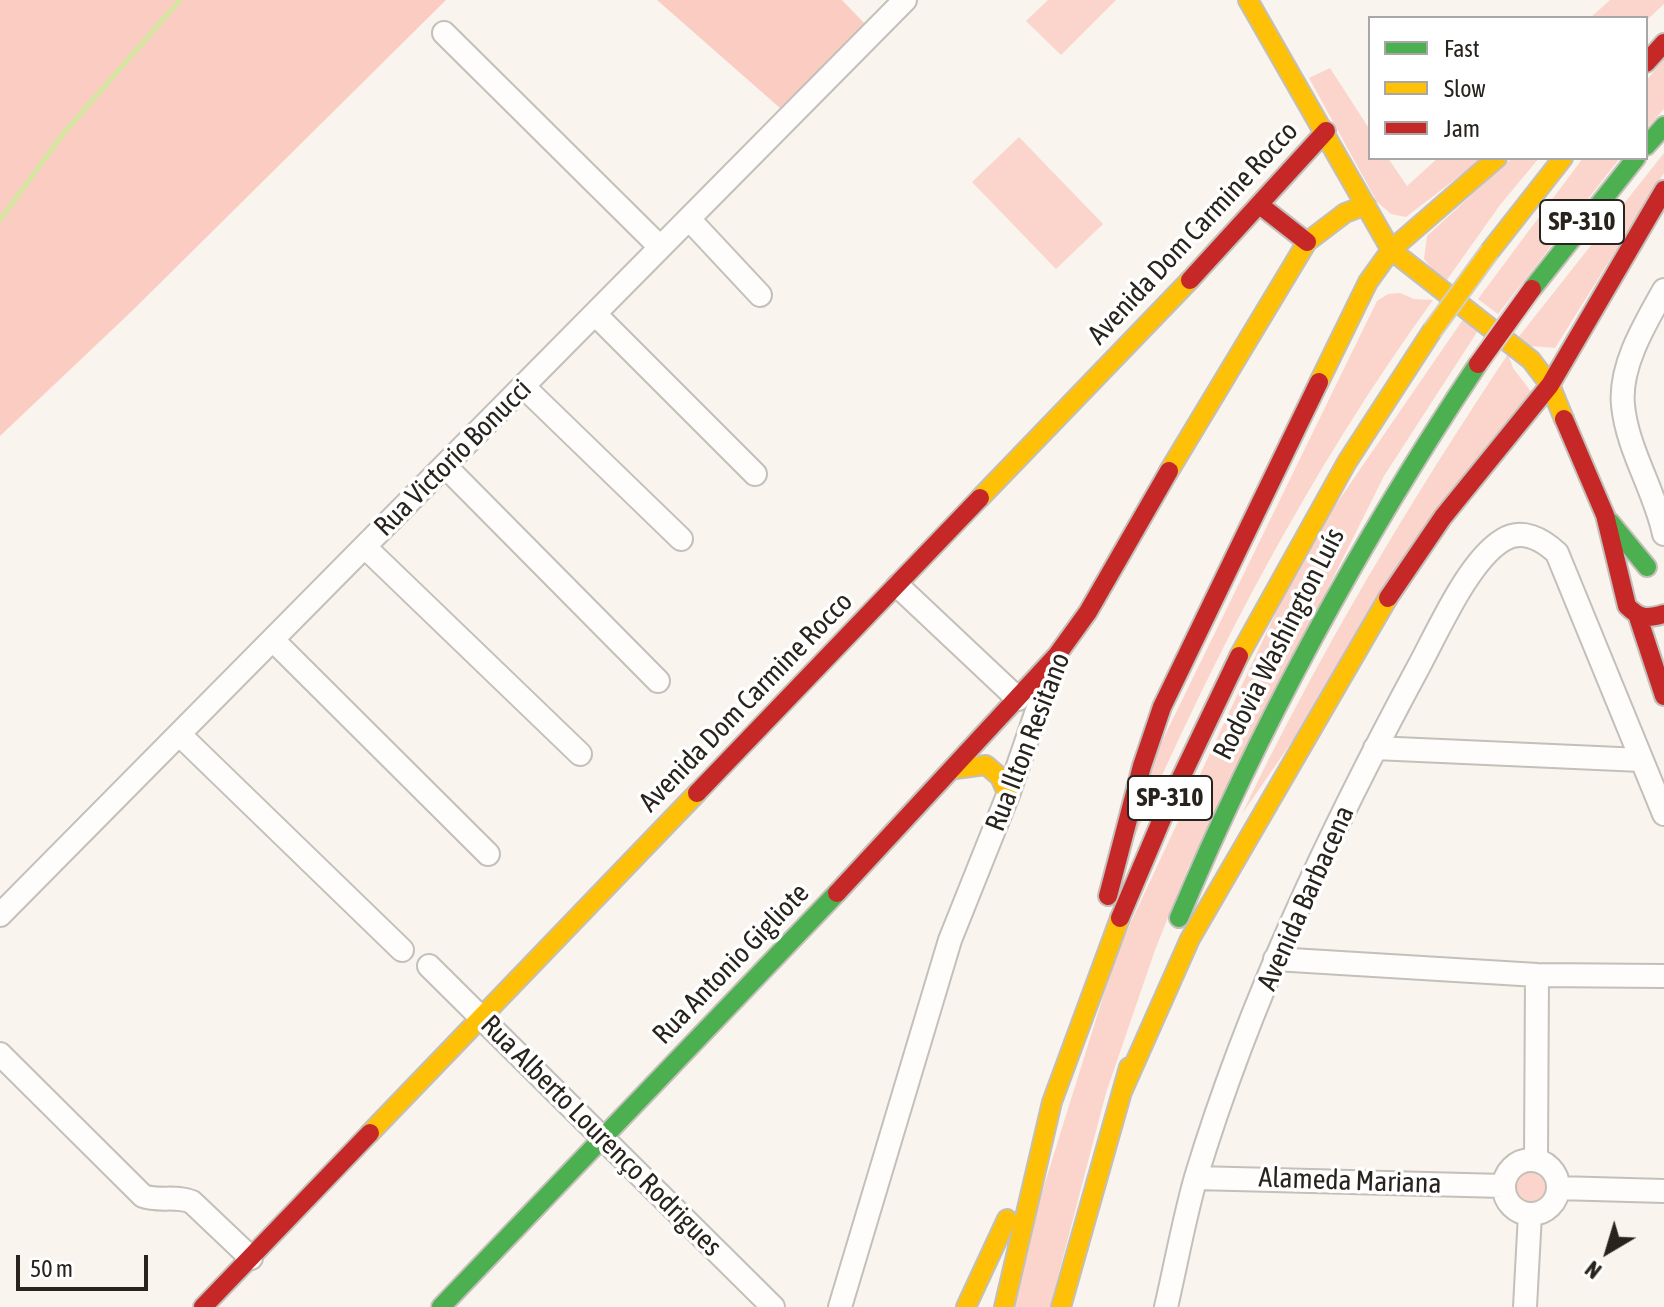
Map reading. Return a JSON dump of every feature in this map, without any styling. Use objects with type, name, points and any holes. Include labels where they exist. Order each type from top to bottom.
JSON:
[{"type":"main road","points":[[1248,0],[1326,131],[1391,250],[1531,360],[1550,385],[1605,515],[1627,606],[1638,617],[1662,688]]},
{"type":"main road","points":[[1648,57],[1655,35]]},
{"type":"main road","points":[[1648,144],[1664,126]]},
{"type":"main road","name":"Avenida Dom Carmine Rocco","points":[[203,1307],[1261,206],[1326,131]]},
{"type":"main road","points":[[1076,1032],[1142,766],[1162,707],[1368,282],[1391,250],[1495,160]]},
{"type":"main road","name":"Rodovia Washington Luís","points":[[1004,1307],[1043,1136],[1076,1032],[1180,772],[1212,704],[1304,533],[1385,399],[1490,251],[1561,160]]},
{"type":"main road","name":"Rodovia Washington Luís","points":[[1061,1307],[1146,1004],[1180,916],[1262,733],[1366,536],[1478,364],[1532,289],[1634,160]]},
{"type":"main road","points":[[1122,1092],[1190,939],[1378,613],[1443,517],[1550,385],[1664,190]]},
{"type":"main road","name":"Rua Ilton Resitano","points":[[1057,655],[1088,612],[1198,421],[1307,242],[1345,213],[1366,205]]},
{"type":"main road","points":[[1261,206],[1307,242]]},
{"type":"main road","points":[[1605,515],[1656,570],[1627,579],[1623,590]]},
{"type":"main road","points":[[1638,617],[1648,619],[1664,614]]},
{"type":"main road","name":"Rua Antonio Gigliote","points":[[441,1307],[955,769],[1057,655]]},
{"type":"main road","points":[[955,769],[986,765],[1000,777],[1008,795]]},
{"type":"main road","points":[[966,1307],[1043,1136]]},
{"type":"street","name":"Rua Victorio Bonucci","points":[[0,915],[905,0]]},
{"type":"street","points":[[444,33],[660,247]]},
{"type":"street","points":[[689,219],[760,295]]},
{"type":"street","points":[[1664,290],[1645,324],[1625,376],[1622,404],[1664,534]]},
{"type":"street","points":[[595,314],[755,474]]},
{"type":"street","points":[[524,387],[681,539]]},
{"type":"street","points":[[446,467],[658,681]]},
{"type":"street","points":[[1656,570],[1659,511]]},
{"type":"street","name":"Avenida Barbacena","points":[[1166,1307],[1196,1178],[1275,959],[1375,748],[1479,563],[1502,540],[1523,535],[1534,537],[1557,553],[1641,760]]},
{"type":"street","points":[[365,547],[580,754]]},
{"type":"street","points":[[898,586],[1018,699]]},
{"type":"street","points":[[273,640],[488,854]]},
{"type":"street","name":"Rua Ilton Resitano","points":[[840,1307],[950,940],[1008,795],[1057,655]]},
{"type":"street","points":[[179,734],[402,950]]},
{"type":"street","points":[[1375,748],[1641,760],[1664,814]]},
{"type":"street","points":[[1275,959],[1537,975],[1664,976]]},
{"type":"street","name":"Rua Alberto Lourenço Rodrigues","points":[[429,966],[606,1137],[773,1307]]},
{"type":"street","points":[[1536,1159],[1537,975]]},
{"type":"street","points":[[0,1054],[143,1196],[153,1200],[179,1197],[192,1202],[251,1258]]},
{"type":"street","points":[[1536,1159],[1553,1172],[1558,1188],[1557,1197],[1546,1210],[1530,1214],[1514,1208],[1503,1186],[1515,1164],[1536,1159]]},
{"type":"street","name":"Alameda Mariana","points":[[1196,1178],[1503,1186]]},
{"type":"street","points":[[1558,1188],[1664,1191]]},
{"type":"street","points":[[1525,1307],[1530,1214]]},
{"type":"shaded area","points":[[0,0],[446,0],[133,310],[0,436]]},
{"type":"shaded area","points":[[657,0],[842,0],[866,25],[780,108]]},
{"type":"shaded area","points":[[1048,0],[1116,0],[1061,55],[1026,21]]},
{"type":"shaded area","points":[[1610,0],[1664,0],[1664,4],[1648,19],[1648,16],[1592,16]]},
{"type":"shaded area","points":[[1664,59],[1664,109],[1648,127],[1648,79]]},
{"type":"shaded area","points":[[1330,68],[1368,127],[1368,160],[1389,160],[1407,186],[1436,160],[1480,160],[1406,217],[1391,214],[1377,202],[1309,78]]},
{"type":"shaded area","points":[[1019,137],[1103,224],[1056,269],[972,182]]},
{"type":"shaded area","points":[[1664,153],[1664,173],[1555,348],[1531,346],[1517,339]]},
{"type":"shaded area","points":[[1510,160],[1537,160],[1500,205],[1444,284],[1424,259],[1427,236]]},
{"type":"shaded area","points":[[1582,160],[1618,160],[1498,314],[1478,299]]},
{"type":"shaded area","points":[[1400,293],[1414,299],[1433,300],[1346,430],[1268,564],[1197,701],[1132,843],[1145,776],[1377,301],[1388,294]]},
{"type":"shaded area","points":[[1464,318],[1479,329],[1384,476],[1187,870],[1155,950],[1106,1093],[1050,1307],[1012,1307],[1028,1237],[1117,952],[1306,548]]},
{"type":"shaded area","points":[[1508,354],[1513,368],[1532,393],[1242,814],[1334,637],[1436,466]]},
{"type":"shaded area","points":[[1531,1169],[1543,1174],[1548,1186],[1543,1198],[1531,1203],[1519,1198],[1514,1186],[1519,1174]]},
{"type":"waterway","points":[[0,220],[63,134],[180,0]]},
{"type":"traffic: fast","points":[[1648,144],[1664,126]]},
{"type":"traffic: fast","points":[[1532,289],[1634,160]]},
{"type":"traffic: fast","points":[[1179,918],[1244,774],[1315,634],[1393,497],[1478,364]]},
{"type":"traffic: fast","points":[[1610,522],[1647,567]]},
{"type":"traffic: fast","points":[[441,1307],[837,893]]},
{"type":"traffic: slow","points":[[1248,0],[1391,250],[1531,360],[1550,385],[1564,419]]},
{"type":"traffic: slow","points":[[1319,382],[1368,282],[1391,250],[1495,160]]},
{"type":"traffic: slow","points":[[1490,251],[1561,160]]},
{"type":"traffic: slow","points":[[1169,471],[1307,242],[1345,213],[1366,205]]},
{"type":"traffic: slow","points":[[1432,331],[1490,251]]},
{"type":"traffic: slow","points":[[980,498],[1190,280]]},
{"type":"traffic: slow","points":[[1239,656],[1347,462],[1432,331]]},
{"type":"traffic: slow","points":[[1122,1092],[1190,939],[1388,598]]},
{"type":"traffic: slow","points":[[955,769],[986,765],[1000,777],[1008,795]]},
{"type":"traffic: slow","points":[[370,1133],[697,793]]},
{"type":"traffic: slow","points":[[1004,1307],[1052,1102],[1120,918]]},
{"type":"traffic: slow","points":[[1061,1307],[1129,1067]]},
{"type":"traffic: slow","points":[[966,1307],[1007,1219]]},
{"type":"traffic: jam","points":[[1648,61],[1664,43]]},
{"type":"traffic: jam","points":[[1190,280],[1326,131]]},
{"type":"traffic: jam","points":[[1388,598],[1443,517],[1550,385],[1664,190]]},
{"type":"traffic: jam","points":[[1261,206],[1307,242]]},
{"type":"traffic: jam","points":[[1478,364],[1532,289]]},
{"type":"traffic: jam","points":[[1108,896],[1142,766],[1162,707],[1319,382]]},
{"type":"traffic: jam","points":[[1564,419],[1605,515],[1627,606],[1644,617],[1664,614]]},
{"type":"traffic: jam","points":[[837,893],[1057,655],[1088,612],[1169,471]]},
{"type":"traffic: jam","points":[[697,793],[980,498]]},
{"type":"traffic: jam","points":[[1638,617],[1664,696]]},
{"type":"traffic: jam","points":[[1120,918],[1167,807],[1239,656]]},
{"type":"traffic: jam","points":[[203,1307],[370,1133]]}]
